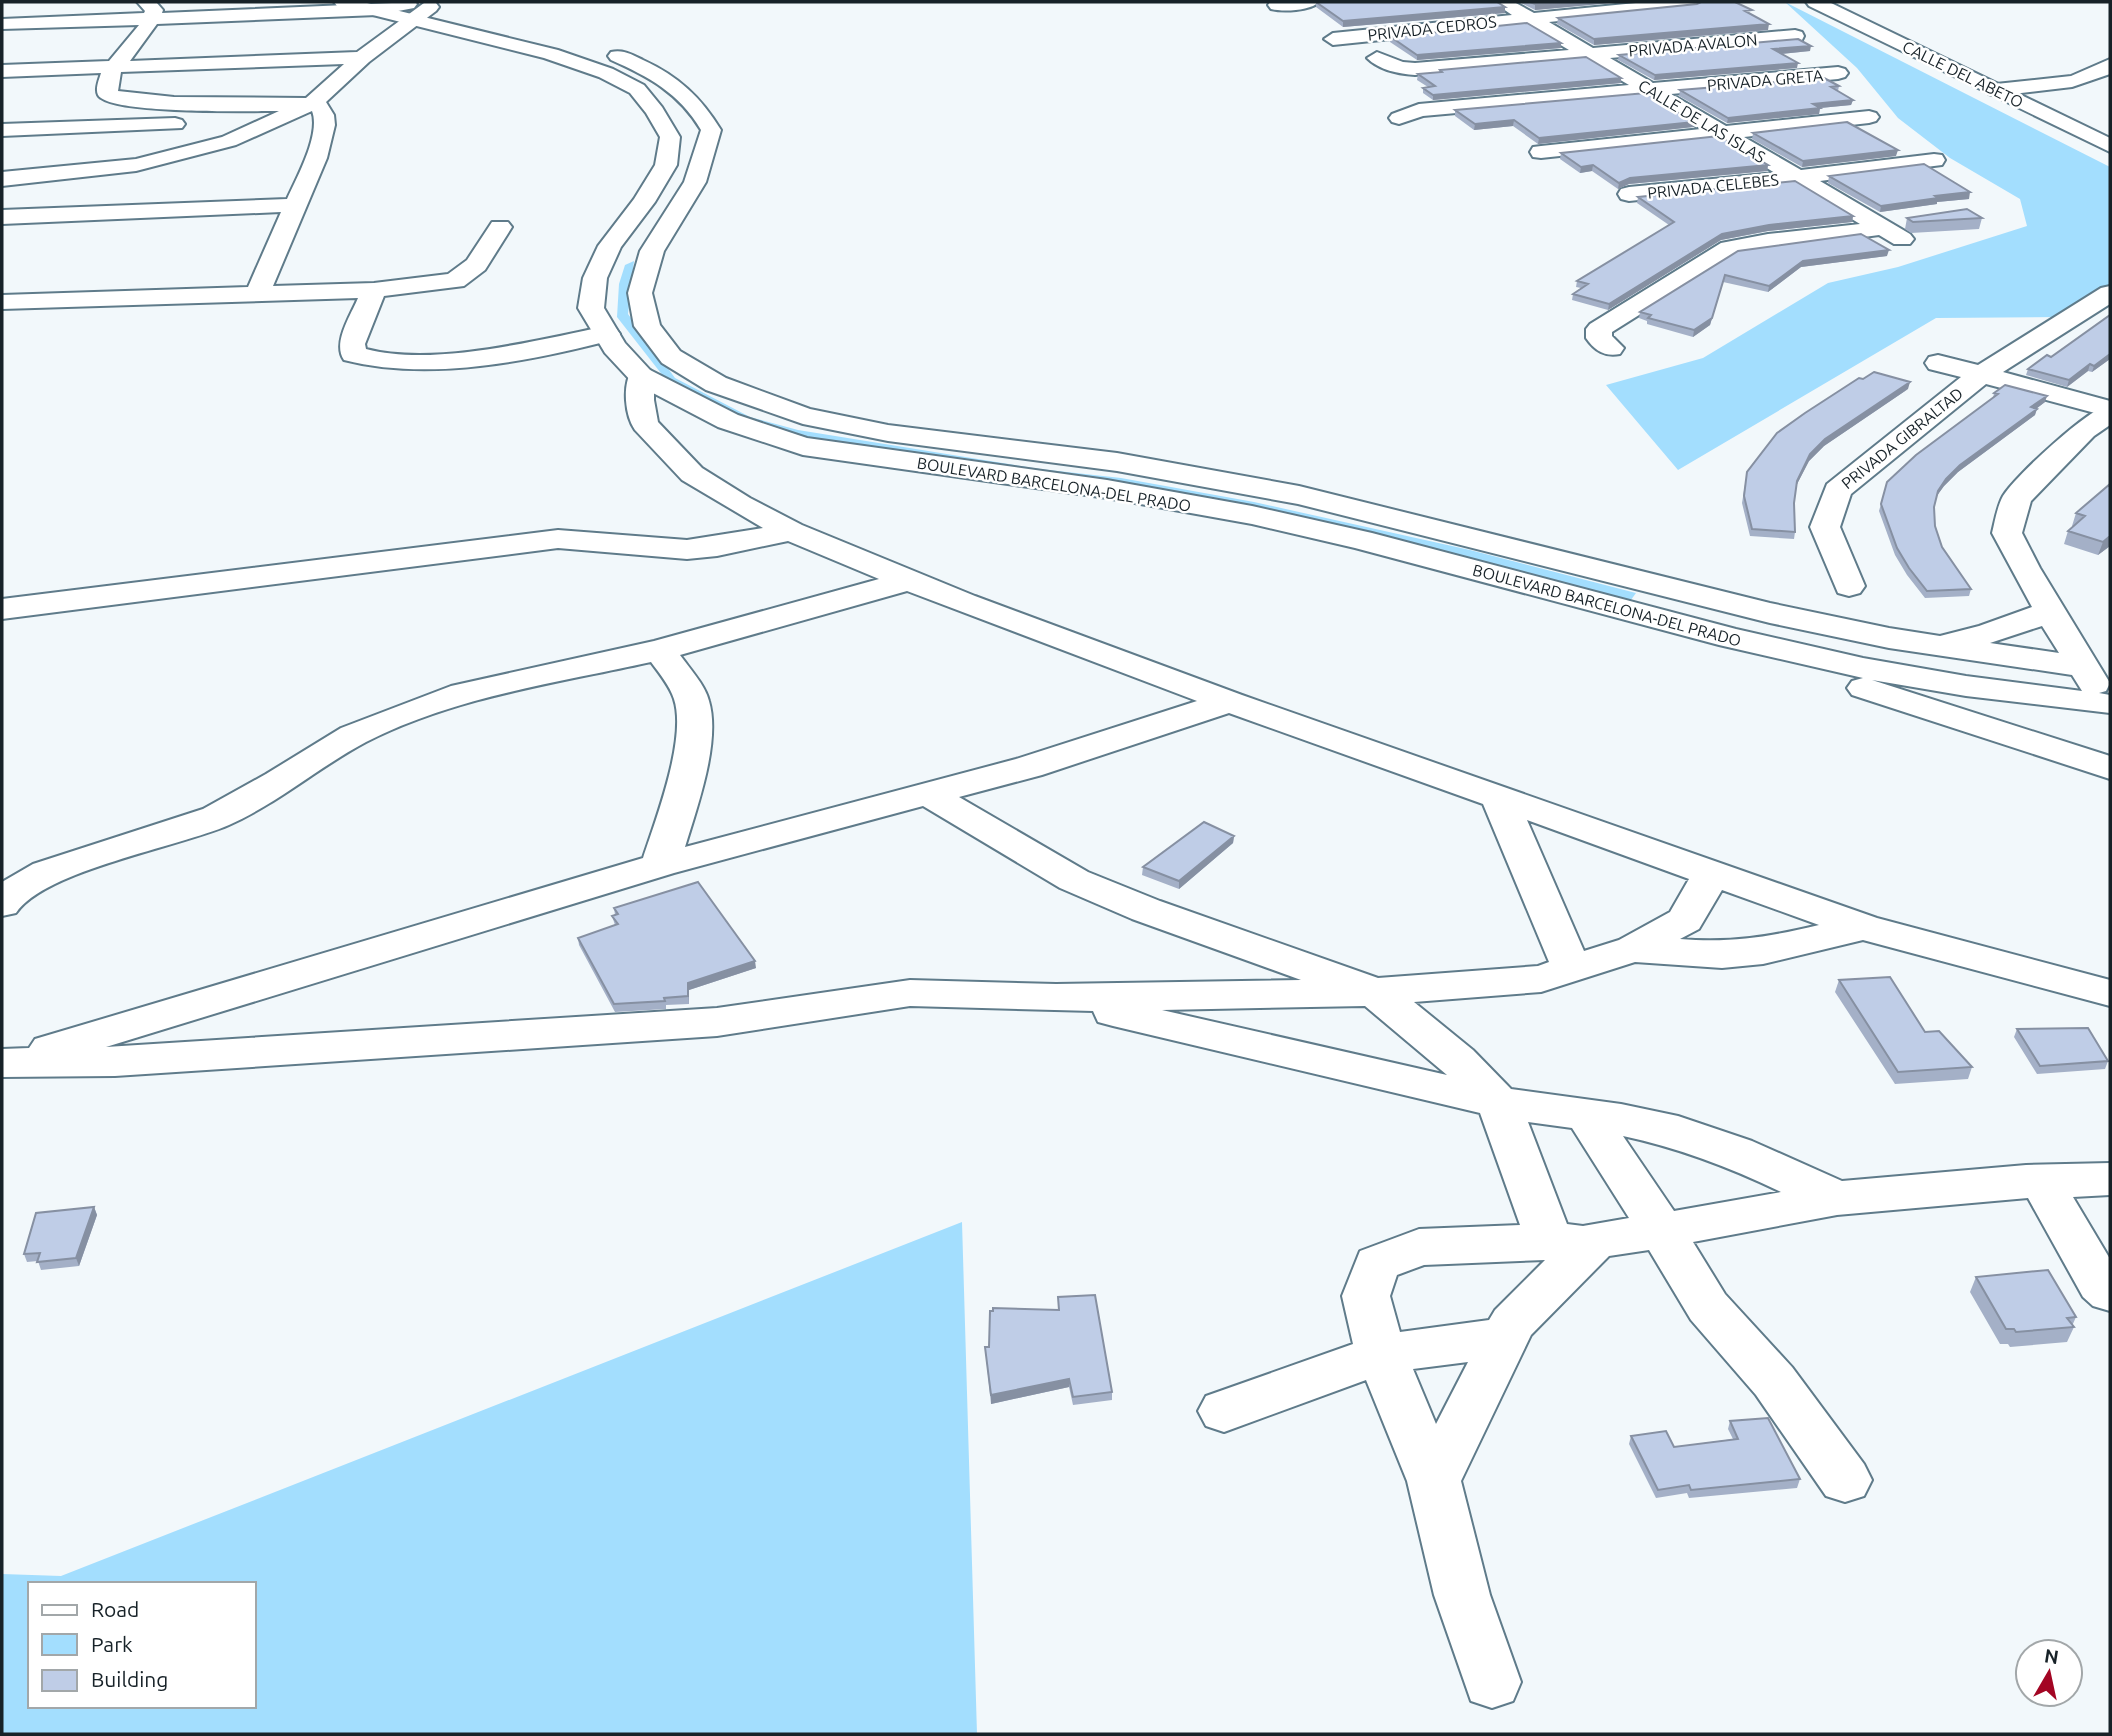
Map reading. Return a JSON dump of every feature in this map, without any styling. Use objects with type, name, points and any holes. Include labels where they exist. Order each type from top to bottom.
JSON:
[{"type":"street","name":"BOULEVARD BARCELONA-DEL PRADO","points":[[342,2],[377,10],[416,8],[611,53],[677,86],[696,103],[712,130],[706,154],[695,182],[652,251],[640,293],[647,326],[671,357],[716,384],[803,416],[888,433],[1117,462],[1299,495],[1631,580],[1889,638],[2085,667]]},
{"type":"street","points":[[1277,5],[1310,2]]},
{"type":"street","name":"CALLE DE LAS ISLAS","points":[[1502,2],[1886,230]]},
{"type":"street","name":"PRIVADA CEDROS","points":[[1333,38],[1696,2]]},
{"type":"street","name":"CALLE DEL ABETO","points":[[1815,2],[2110,146]]},
{"type":"street","points":[[29,6],[118,20]]},
{"type":"street","points":[[2,24],[118,20],[149,12],[218,7],[237,15]]},
{"type":"street","name":"BOULEVARD BARCELONA-DEL PRADO","points":[[416,8],[606,73],[637,89],[655,111],[670,137],[666,166],[644,202],[610,246],[595,278],[591,309],[614,347],[641,376],[728,421],[803,446],[1107,489],[1252,515],[1361,540],[1731,638],[1863,668],[2108,707]]},
{"type":"street","points":[[2,179],[136,165],[229,141],[311,104],[416,8]]},
{"type":"street","points":[[61,41],[116,28],[149,12],[237,15],[377,10]]},
{"type":"street","points":[[149,12],[135,44],[109,77],[108,94],[139,99],[265,105],[311,104],[318,106],[324,115],[325,125],[316,158],[257,294]]},
{"type":"street","name":"PRIVADA AVALON","points":[[1377,58],[1400,68],[1415,69],[1796,36]]},
{"type":"street","points":[[135,44],[171,55],[174,67]]},
{"type":"street","points":[[2,69],[36,49]]},
{"type":"street","points":[[68,88],[109,77],[174,67],[362,58]]},
{"type":"street","points":[[1996,90],[2073,81],[2102,73],[2110,65]]},
{"type":"street","points":[[139,99],[153,90],[174,67]]},
{"type":"street","points":[[2,69],[109,77]]},
{"type":"street","points":[[18,92],[42,71]]},
{"type":"street","name":"PRIVADA GRETA","points":[[1399,118],[1419,110],[1838,74]]},
{"type":"street","points":[[1541,152],[1870,117]]},
{"type":"street","points":[[2,130],[273,121]]},
{"type":"street","name":"PRIVADA CELEBES","points":[[1629,194],[1934,160]]},
{"type":"street","points":[[2,217],[295,205]]},
{"type":"street","points":[[1611,348],[1599,338],[1599,329],[1729,248],[1768,241],[1886,230],[1914,218]]},
{"type":"street","points":[[2,302],[374,290],[455,281],[476,265],[500,227]]},
{"type":"street","points":[[610,246],[652,251]]},
{"type":"street","points":[[374,290],[352,344],[353,354],[363,358],[398,362],[467,358],[607,334]]},
{"type":"street","name":"PRIVADA GIBRALTAD","points":[[1849,586],[1825,527],[1838,490],[1981,375],[2110,293]]},
{"type":"street","points":[[1938,363],[2110,411],[2097,433],[2017,498],[2007,533],[2024,568],[2108,707]]},
{"type":"street","points":[[641,376],[640,400],[645,424],[692,474],[739,504],[791,531],[910,580],[1230,702],[1863,927],[2110,993]]},
{"type":"street","points":[[2,608],[558,540],[606,541],[673,550],[725,547],[791,531]]},
{"type":"street","points":[[2,904],[6,896],[47,872],[216,817],[279,782],[353,735],[463,693],[660,650],[910,580]]},
{"type":"street","points":[[1889,638],[1942,641],[1970,639],[2052,611]]},
{"type":"street","points":[[1731,638],[1854,685],[2110,768]]},
{"type":"street","points":[[660,650],[692,701],[693,741],[680,801],[660,865]]},
{"type":"street","points":[[3,1063],[660,865],[1029,767],[1230,702]]},
{"type":"street","points":[[928,794],[1074,880],[1146,910],[1375,992],[1458,1060],[1498,1102],[1572,1241]]},
{"type":"street","points":[[1498,797],[1572,969]]},
{"type":"street","points":[[3,1063],[115,1060],[717,1022],[910,993],[1056,998],[1375,992],[1541,979],[1633,949],[1685,920],[1712,873]]},
{"type":"street","points":[[1633,949],[1722,955],[1763,951],[1863,927]]},
{"type":"street","points":[[1056,998],[1498,1102],[1678,1132],[1736,1152],[1837,1198]]},
{"type":"street","points":[[1586,1115],[1708,1307],[1774,1381],[1845,1480]]},
{"type":"street","points":[[1492,1682],[1462,1595],[1434,1481],[1381,1354],[1366,1296],[1377,1264],[1419,1247],[1572,1241],[1662,1231],[1837,1198],[2041,1181],[2110,1180]]},
{"type":"street","points":[[2041,1181],[2100,1284],[2110,1293]]},
{"type":"street","points":[[1434,1481],[1512,1323],[1572,1241]]},
{"type":"street","points":[[1224,1411],[1381,1354],[1507,1337]]},
{"type":"green space","points":[[1785,2],[2110,167],[2110,288],[2095,292],[2063,317],[1936,318],[1678,470],[1606,385],[1703,358],[1828,283],[1898,267],[2027,226],[2020,199],[1950,158],[1898,118],[1857,68]]},
{"type":"green space","points":[[634,261],[628,314],[675,378],[750,417],[798,430],[1040,469],[1121,478],[1254,502],[1470,550],[1636,593],[1628,604],[1320,523],[847,447],[740,419],[667,381],[617,317],[619,284],[625,265]]},
{"type":"green space","points":[[962,1222],[977,1734],[2,1734],[2,1574],[61,1576]]},
{"type":"building","points":[[1316,2],[1497,2],[1505,7],[1343,21]]},
{"type":"building","points":[[1530,2],[1563,2],[1535,4]]},
{"type":"building","points":[[1735,2],[1752,10],[1745,11],[1769,24],[1594,39],[1558,18],[1697,4]]},
{"type":"building","points":[[1527,23],[1561,43],[1417,55],[1391,37]]},
{"type":"building","points":[[1798,39],[1811,46],[1773,49],[1798,63],[1655,75],[1619,55]]},
{"type":"building","points":[[1586,57],[1621,78],[1433,95],[1423,88],[1435,86],[1418,74],[1442,72],[1440,70]]},
{"type":"building","points":[[1824,78],[1839,86],[1831,87],[1853,100],[1813,104],[1820,108],[1728,118],[1680,90]]},
{"type":"building","points":[[1646,93],[1694,122],[1539,138],[1514,120],[1475,124],[1455,110]]},
{"type":"building","points":[[1847,122],[1898,150],[1803,161],[1753,133]]},
{"type":"building","points":[[1719,136],[1768,165],[1630,178],[1619,183],[1593,165],[1581,167],[1561,153]]},
{"type":"building","points":[[1924,164],[1970,192],[1881,206],[1829,176]]},
{"type":"building","points":[[1795,181],[1853,216],[1769,225],[1722,234],[1609,304],[1573,294],[1588,284],[1577,281],[1674,222],[1638,197]]},
{"type":"building","points":[[1967,209],[1982,218],[1913,222],[1907,218]]},
{"type":"building","points":[[1861,234],[1889,250],[1803,261],[1769,286],[1725,275],[1712,318],[1694,330],[1648,318],[1651,315],[1640,312],[1738,251]]},
{"type":"building","points":[[2110,315],[2110,354],[2094,366],[2090,364],[2069,380],[2028,369],[2047,355],[2051,357]]},
{"type":"building","points":[[1874,372],[1910,382],[1825,439],[1810,454],[1797,481],[1794,503],[1795,532],[1752,529],[1744,496],[1747,472],[1777,433],[1859,378],[1863,379]]},
{"type":"building","points":[[2005,385],[2047,396],[2031,407],[2037,409],[1960,465],[1938,491],[1934,507],[1935,526],[1942,547],[1971,589],[1927,591],[1897,548],[1881,504],[1887,482],[1916,455],[1998,394],[1994,393]]},
{"type":"building","points":[[2110,484],[2110,536],[2103,542],[2068,531],[2085,516],[2076,513]]},
{"type":"building","points":[[1204,822],[1234,836],[1179,881],[1143,867]]},
{"type":"building","points":[[698,882],[755,961],[688,983],[688,996],[664,998],[665,1001],[614,1004],[578,938],[618,924],[612,916],[618,914],[614,908]]},
{"type":"building","points":[[1890,977],[1925,1032],[1939,1031],[1972,1067],[1898,1072],[1839,980]]},
{"type":"building","points":[[2088,1028],[2108,1061],[2040,1066],[2017,1029]]},
{"type":"building","points":[[94,1207],[76,1258],[37,1262],[40,1253],[24,1254],[36,1213]]},
{"type":"building","points":[[2048,1270],[2076,1317],[2067,1318],[2074,1327],[2016,1332],[2014,1329],[2006,1329],[1976,1277]]},
{"type":"building","points":[[1095,1295],[1112,1392],[1073,1397],[1069,1379],[991,1395],[985,1347],[989,1347],[990,1311],[993,1311],[993,1308],[1059,1310],[1058,1297]]},
{"type":"building","points":[[1768,1418],[1800,1479],[1691,1490],[1689,1485],[1658,1490],[1631,1436],[1666,1431],[1674,1447],[1738,1439],[1730,1421]]}]
